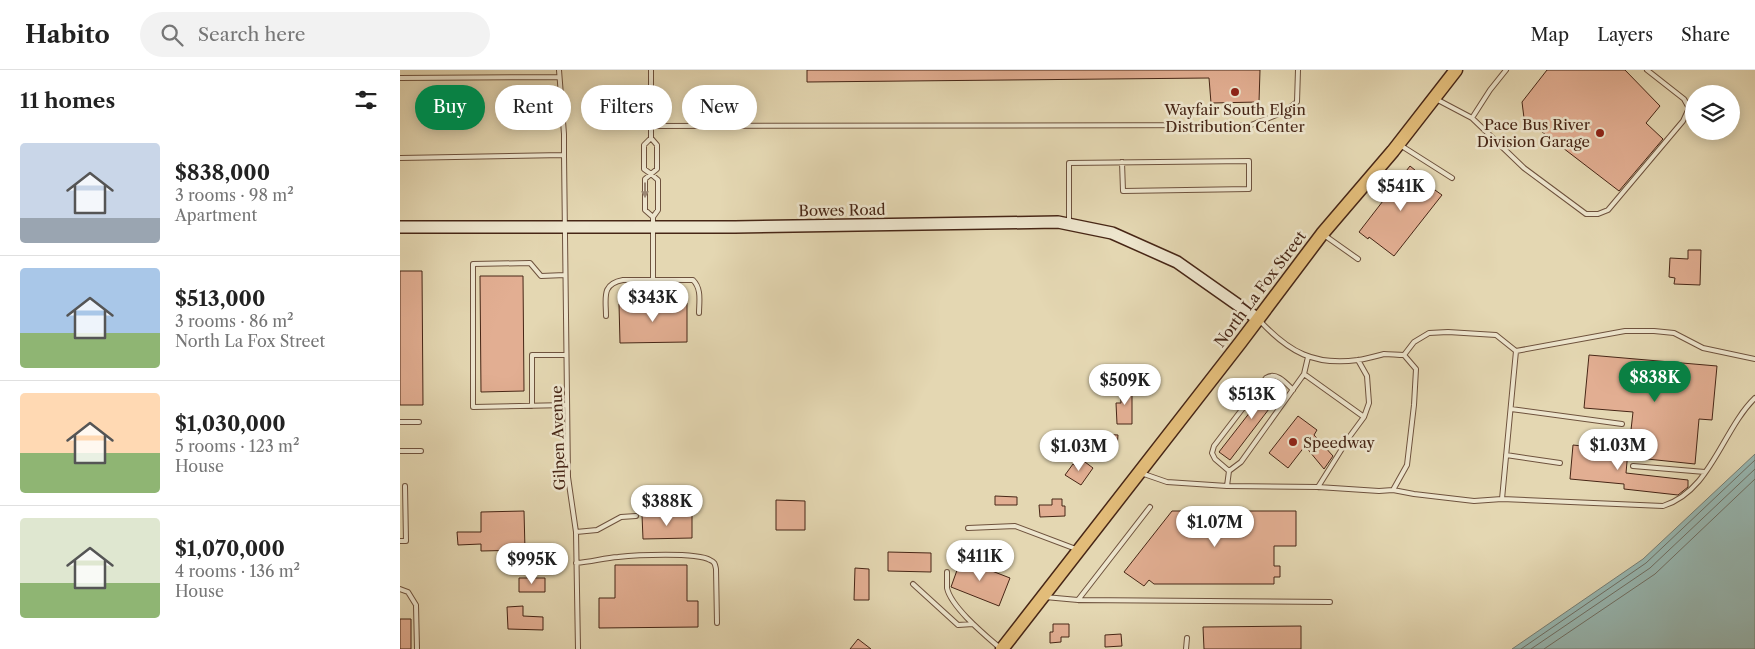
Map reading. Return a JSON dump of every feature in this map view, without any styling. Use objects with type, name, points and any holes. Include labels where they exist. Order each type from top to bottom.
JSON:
[{"type":"main road","name":"North La Fox Street","points":[[1002,649],[1322,234],[1398,144],[1456,70]]},
{"type":"street","name":"Bowes Road","points":[[400,226],[565,226],[653,222],[1058,222],[1112,234],[1177,262],[1258,319]]},
{"type":"lane","name":"Gilpen Avenue","points":[[559,70],[564,134],[568,477],[576,532],[578,649]]},
{"type":"lane","points":[[651,70],[651,85]]},
{"type":"lane","points":[[672,126],[1251,124],[1284,112],[1297,102],[1298,70]]},
{"type":"lane","points":[[1472,118],[1506,70]]},
{"type":"lane","points":[[1434,98],[1472,118],[1524,168],[1586,214],[1598,214],[1608,210],[1683,120],[1689,108],[1684,100],[1647,70]]},
{"type":"lane","points":[[400,78],[559,77]]},
{"type":"lane","points":[[651,130],[651,138],[657,144],[657,169],[645,179],[645,210],[653,222]]},
{"type":"lane","points":[[651,138],[644,144],[644,169],[658,180],[658,210],[653,222],[653,280]]},
{"type":"lane","points":[[1398,144],[1452,178]]},
{"type":"lane","points":[[400,158],[564,155]]},
{"type":"lane","points":[[1069,224],[1069,163],[1122,162],[1249,161],[1249,189],[1123,191],[1122,162]]},
{"type":"lane","points":[[1322,234],[1358,259]]},
{"type":"lane","points":[[565,275],[541,276],[530,263],[473,264],[473,407],[567,405]]},
{"type":"lane","points":[[606,316],[606,291],[609,285],[624,280],[693,280],[699,290],[699,313]]},
{"type":"lane","points":[[1258,319],[1276,339],[1308,357],[1322,361],[1358,360],[1386,354],[1404,355],[1416,369],[1407,465],[1393,490]]},
{"type":"lane","points":[[1516,352],[1625,331],[1654,331],[1674,333],[1703,348],[1755,359]]},
{"type":"lane","points":[[1404,355],[1414,342],[1429,333],[1448,332],[1496,335],[1516,352]]},
{"type":"lane","points":[[1502,499],[1516,352]]},
{"type":"lane","points":[[532,406],[532,355],[566,355]]},
{"type":"lane","points":[[1227,486],[1229,471],[1241,462],[1293,390],[1304,374],[1308,357]]},
{"type":"lane","points":[[1318,487],[1364,417],[1369,403],[1367,376],[1358,360]]},
{"type":"lane","points":[[1304,374],[1364,417]]},
{"type":"lane","points":[[1229,471],[1215,459],[1212,453],[1214,446],[1266,378],[1270,375],[1276,375],[1293,390]]},
{"type":"lane","points":[[1140,472],[1167,482],[1227,486],[1393,490],[1474,501],[1502,499],[1663,506],[1682,498],[1705,472],[1739,418],[1755,398]]},
{"type":"lane","points":[[1511,410],[1622,424]]},
{"type":"lane","points":[[400,422],[419,422]]},
{"type":"lane","points":[[400,450],[421,451]]},
{"type":"lane","points":[[1506,455],[1560,463]]},
{"type":"lane","points":[[1633,466],[1705,472]]},
{"type":"lane","points":[[400,541],[406,541],[405,486]]},
{"type":"lane","points":[[1078,600],[1150,507]]},
{"type":"lane","points":[[576,532],[597,530],[621,517],[636,516]]},
{"type":"lane","points":[[968,528],[1016,526],[1078,550]]},
{"type":"lane","points":[[576,564],[630,556],[680,556],[708,559],[716,564],[717,623]]},
{"type":"lane","points":[[947,572],[948,589],[954,602],[973,624],[1002,649]]},
{"type":"lane","points":[[913,584],[958,625],[973,624]]},
{"type":"lane","points":[[400,589],[408,592],[416,605],[417,649]]},
{"type":"lane","points":[[1043,597],[1078,600],[1330,602]]},
{"type":"lane","points":[[1186,649],[1187,638]]},
{"type":"water","points":[[1755,454],[1755,649],[1512,649],[1643,559]]},
{"type":"building","name":"Wayfair South Elgin Distribution Center","points":[[807,70],[1260,70],[1259,102],[1211,103],[1209,78],[807,82]]},
{"type":"building","name":"Pace Bus River Division Garage","points":[[1547,70],[1625,70],[1660,106],[1646,123],[1663,139],[1619,191],[1524,118],[1522,102]]},
{"type":"building","points":[[1410,166],[1421,175],[1418,178],[1442,195],[1394,256],[1369,237],[1368,239],[1359,232]]},
{"type":"building","points":[[1688,250],[1701,250],[1700,285],[1674,284],[1675,278],[1669,277],[1670,258],[1688,259]]},
{"type":"building","points":[[400,271],[422,271],[423,405],[400,405]]},
{"type":"building","points":[[480,276],[523,276],[524,391],[481,392]]},
{"type":"building","points":[[687,303],[687,342],[620,343],[619,304]]},
{"type":"building","points":[[1589,355],[1717,366],[1712,420],[1699,419],[1695,464],[1628,457],[1633,412],[1584,408]]},
{"type":"building","name":"Speedway","points":[[1275,380],[1285,388],[1230,460],[1219,452]]},
{"type":"building","points":[[1132,386],[1132,424],[1117,424],[1116,403],[1121,403],[1120,387]]},
{"type":"building","name":"Speedway","points":[[1298,416],[1317,430],[1314,435],[1333,456],[1324,469],[1305,446],[1288,468],[1269,453]]},
{"type":"building","points":[[1099,434],[1118,435],[1117,448],[1098,447]]},
{"type":"building","points":[[1573,445],[1628,451],[1626,473],[1688,480],[1688,487],[1678,495],[1624,489],[1624,484],[1570,479]]},
{"type":"building","points":[[1081,459],[1093,468],[1081,485],[1065,475],[1073,464],[1076,466]]},
{"type":"building","points":[[995,496],[1017,497],[1017,505],[995,505]]},
{"type":"building","points":[[1052,499],[1062,499],[1062,506],[1065,506],[1065,516],[1040,517],[1039,505],[1052,505]]},
{"type":"building","points":[[776,500],[805,501],[805,530],[776,530]]},
{"type":"building","points":[[524,511],[525,550],[481,551],[481,544],[458,545],[457,532],[481,532],[481,512]]},
{"type":"building","points":[[1172,511],[1296,511],[1296,546],[1274,546],[1274,566],[1280,566],[1280,577],[1274,577],[1274,584],[1154,584],[1149,580],[1144,586],[1124,572]]},
{"type":"building","points":[[642,515],[692,515],[692,538],[643,539]]},
{"type":"building","points":[[888,552],[931,553],[931,572],[888,571]]},
{"type":"building","points":[[961,559],[1010,578],[999,606],[951,587]]},
{"type":"building","points":[[543,562],[552,562],[552,574],[543,574]]},
{"type":"building","points":[[615,565],[687,565],[687,601],[698,601],[698,627],[599,628],[599,598],[615,598]]},
{"type":"building","points":[[855,568],[869,569],[869,600],[854,600]]},
{"type":"building","points":[[519,578],[545,578],[545,592],[519,592]]},
{"type":"building","points":[[523,606],[523,616],[543,617],[543,630],[508,629],[507,607]]},
{"type":"building","points":[[400,619],[411,619],[411,649],[400,649]]},
{"type":"building","points":[[1053,624],[1069,624],[1069,637],[1061,637],[1061,642],[1050,643],[1050,632],[1053,632]]},
{"type":"building","points":[[1301,626],[1301,649],[1204,649],[1203,627]]},
{"type":"building","points":[[1121,634],[1122,646],[1105,647],[1105,635]]},
{"type":"building","points":[[858,639],[871,649],[850,649]]},
{"type":"place","name":"Wayfair South Elgin Distribution Center","points":[[1235,92]]},
{"type":"place","name":"Pace Bus River Division Garage","points":[[1600,133]]},
{"type":"place","name":"Speedway","points":[[1293,442]]}]
